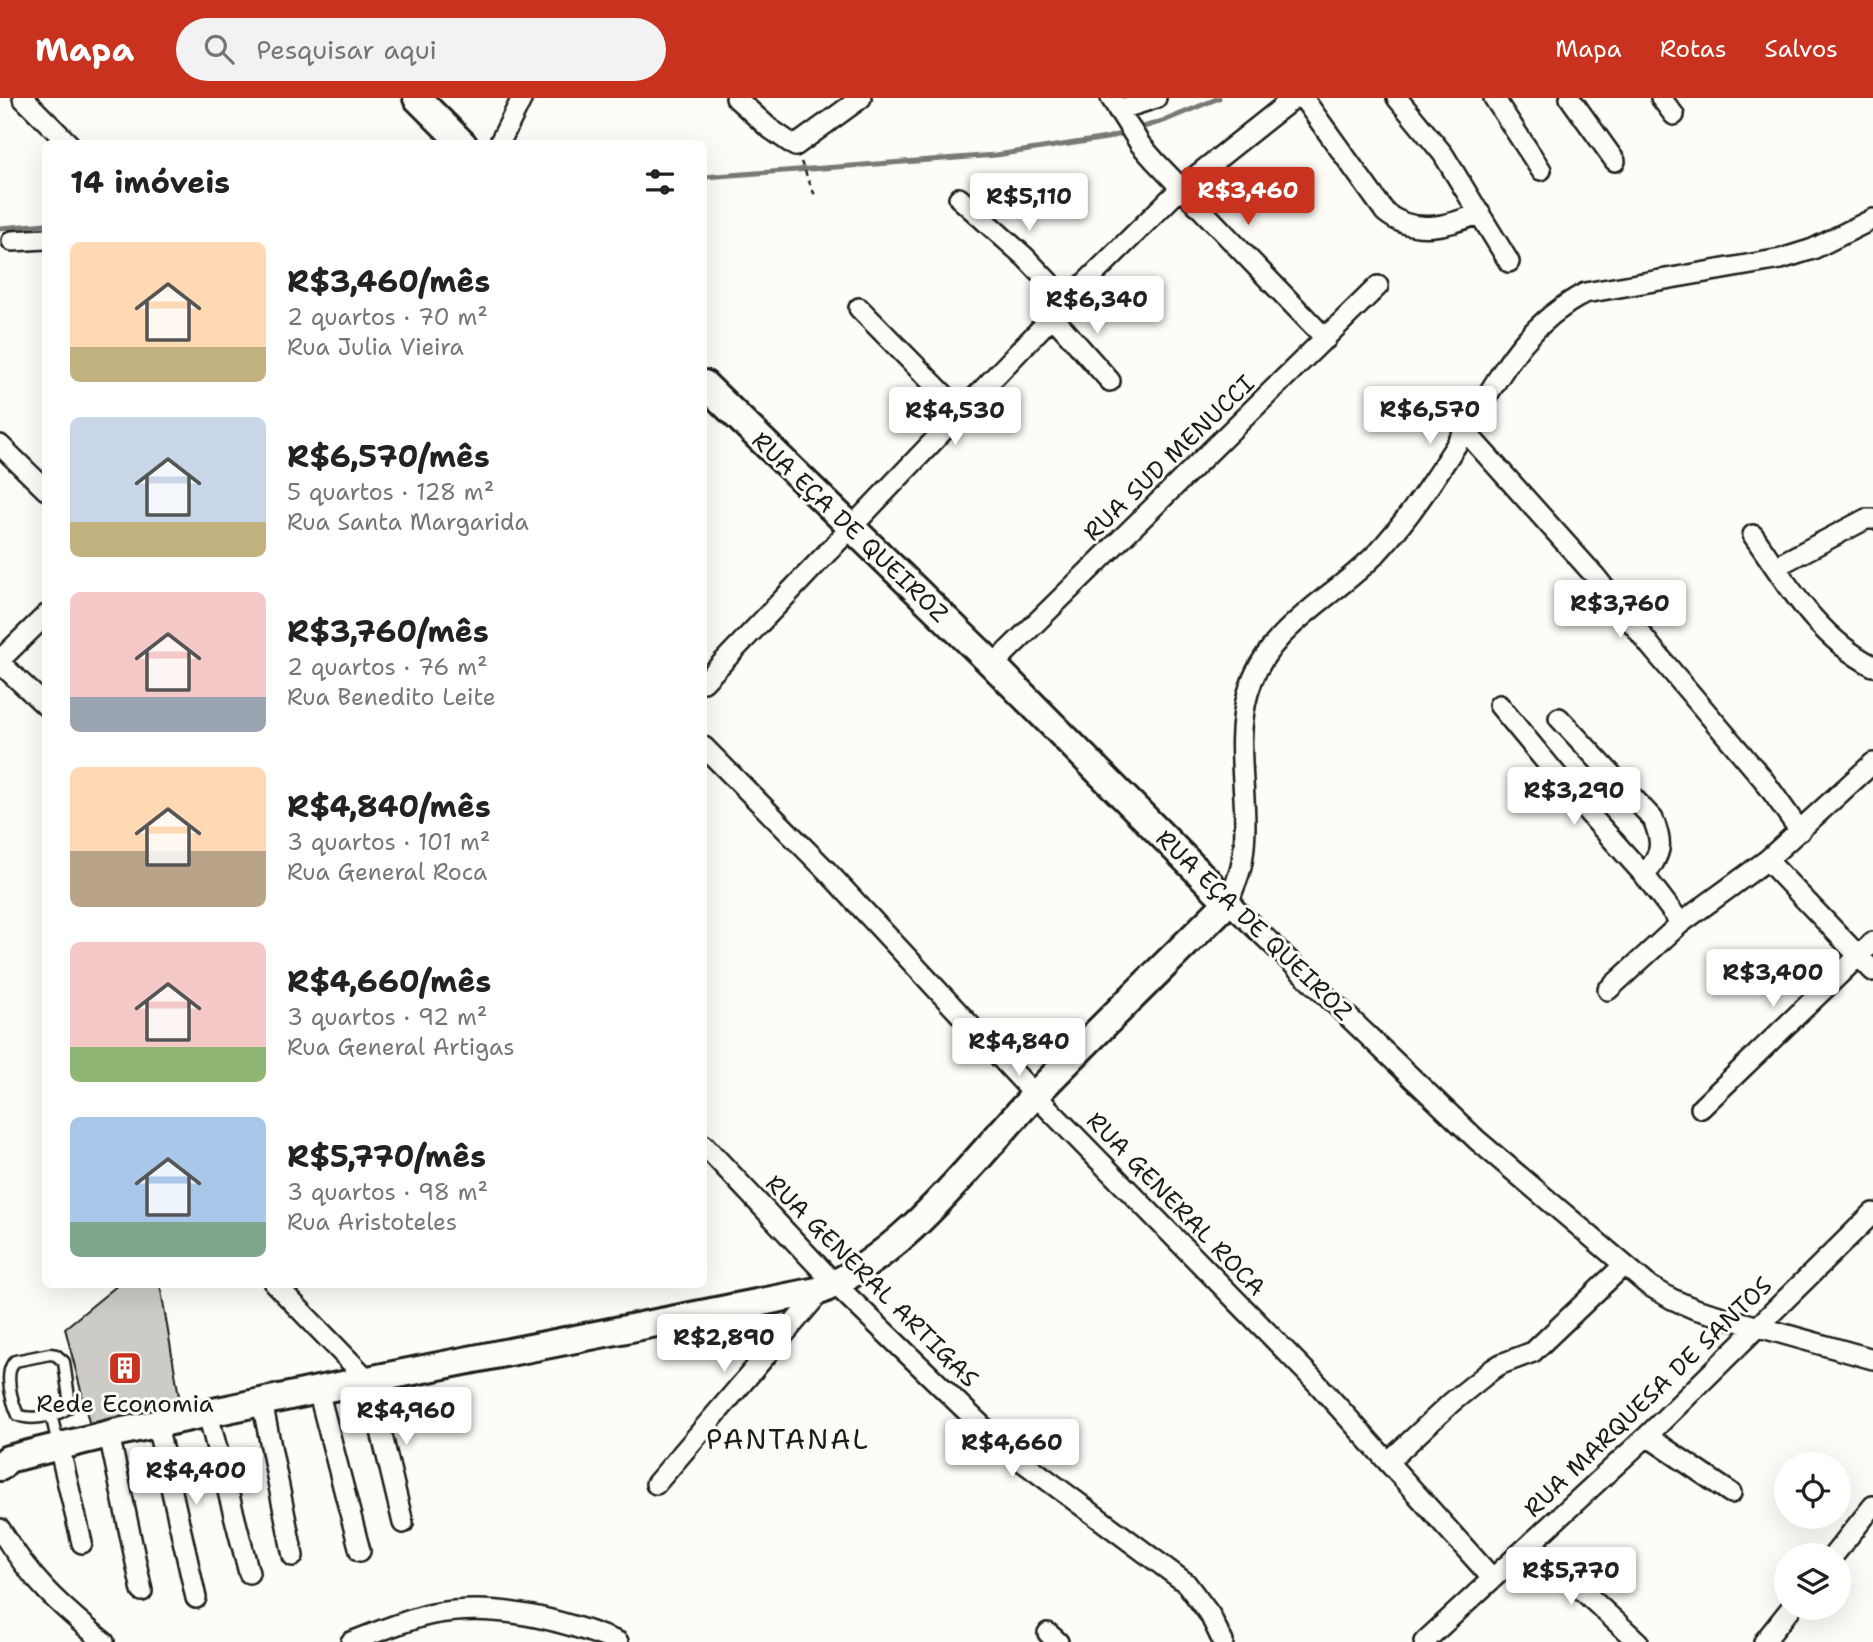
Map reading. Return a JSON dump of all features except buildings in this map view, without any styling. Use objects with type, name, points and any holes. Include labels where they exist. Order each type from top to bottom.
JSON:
[{"type":"street","points":[[23,98],[65,140]]},
{"type":"street","points":[[417,98],[459,140]]},
{"type":"street","points":[[501,140],[522,98]]},
{"type":"street","points":[[736,98],[796,151],[803,142],[861,98]]},
{"type":"street","points":[[1156,98],[1119,110],[1140,144],[1326,338]]},
{"type":"street","points":[[707,679],[1067,301],[1182,187],[1294,98]]},
{"type":"street","points":[[1303,98],[1385,212],[1394,220],[1420,227],[1435,227],[1480,213]]},
{"type":"street","points":[[1397,98],[1443,154],[1509,262]]},
{"type":"street","points":[[1494,98],[1541,170]]},
{"type":"street","points":[[1570,98],[1615,161]]},
{"type":"street","points":[[1661,98],[1674,115]]},
{"type":"street","points":[[959,198],[1025,257],[1067,301]]},
{"type":"street","points":[[656,1483],[828,1287],[909,1232],[1035,1095],[1228,902],[1242,862],[1245,828],[1241,741],[1243,718],[1248,692],[1261,663],[1294,622],[1375,555],[1410,511],[1465,431],[1517,348],[1562,306],[1585,293],[1781,259],[1813,250],[1873,219]]},
{"type":"street","points":[[12,241],[42,239]]},
{"type":"street","name":"RUA SUD MENUCCI","points":[[993,665],[1378,286]]},
{"type":"street","points":[[859,308],[961,412]]},
{"type":"street","points":[[1053,317],[1110,381]]},
{"type":"street","name":"RUA EÇA DE QUEIROZ","points":[[707,387],[993,665],[1228,902],[1477,1140],[1624,1265],[1648,1285],[1695,1309],[1873,1359]]},
{"type":"street","points":[[1465,431],[1595,576],[1763,779],[1800,831]]},
{"type":"street","points":[[4,456],[42,488]]},
{"type":"street","points":[[1775,567],[1866,520],[1873,519]]},
{"type":"street","points":[[1753,535],[1815,622],[1843,649],[1873,666]]},
{"type":"street","points":[[42,619],[0,661],[42,702]]},
{"type":"street","points":[[1499,705],[1584,808],[1645,876],[1681,923]]},
{"type":"street","points":[[1559,718],[1653,819],[1661,839],[1659,856],[1645,876]]},
{"type":"street","name":"RUA GENERAL ROCA","points":[[707,750],[826,870],[1035,1095],[1315,1381],[1492,1578]]},
{"type":"street","points":[[1608,990],[1681,923],[1767,860],[1873,763]]},
{"type":"street","points":[[1767,860],[1873,971]]},
{"type":"street","points":[[1701,1108],[1873,942]]},
{"type":"street","name":"RUA GENERAL ARTIGAS","points":[[707,1148],[828,1287],[1019,1459],[1186,1583],[1210,1615],[1223,1642]]},
{"type":"street","name":"RUA MARQUESA DE SANTOS","points":[[1424,1642],[1647,1436],[1873,1213]]},
{"type":"street","points":[[1388,1462],[1452,1402],[1493,1369],[1501,1363],[1533,1352],[1624,1265]]},
{"type":"street","points":[[3,1463],[109,1434],[828,1287]]},
{"type":"street","points":[[279,1288],[369,1381],[402,1522]]},
{"type":"street","points":[[318,1390],[360,1551]]},
{"type":"street","points":[[262,1402],[293,1556]]},
{"type":"street","points":[[208,1414],[248,1573]]},
{"type":"street","points":[[157,1425],[196,1598]]},
{"type":"street","points":[[109,1434],[142,1591]]},
{"type":"street","points":[[1647,1436],[1731,1493]]},
{"type":"street","points":[[59,1446],[82,1544]]},
{"type":"street","points":[[1843,1543],[1873,1506]]},
{"type":"street","points":[[0,1529],[40,1587],[104,1642]]},
{"type":"street","points":[[1531,1543],[1638,1642]]},
{"type":"street","points":[[351,1642],[397,1624],[432,1615],[487,1610],[529,1615],[566,1624],[616,1642]]},
{"type":"street","points":[[1764,1642],[1781,1620]]},
{"type":"lane","points":[[50,1354],[61,1359],[71,1399],[67,1409],[51,1414],[30,1418],[18,1415],[8,1375],[15,1361],[50,1354]]},
{"type":"lane","points":[[51,1414],[59,1446]]},
{"type":"path","points":[[796,151],[816,198]]},
{"type":"waterway","points":[[1137,129],[1219,98]]},
{"type":"waterway","points":[[707,177],[996,155],[1107,138],[1127,132]]},
{"type":"waterway","points":[[0,228],[42,224]]},
{"type":"place","name":"Rede Economia","points":[[125,1368]]},
{"type":"district","name":"PANTANAL","points":[[788,1439]]}]
